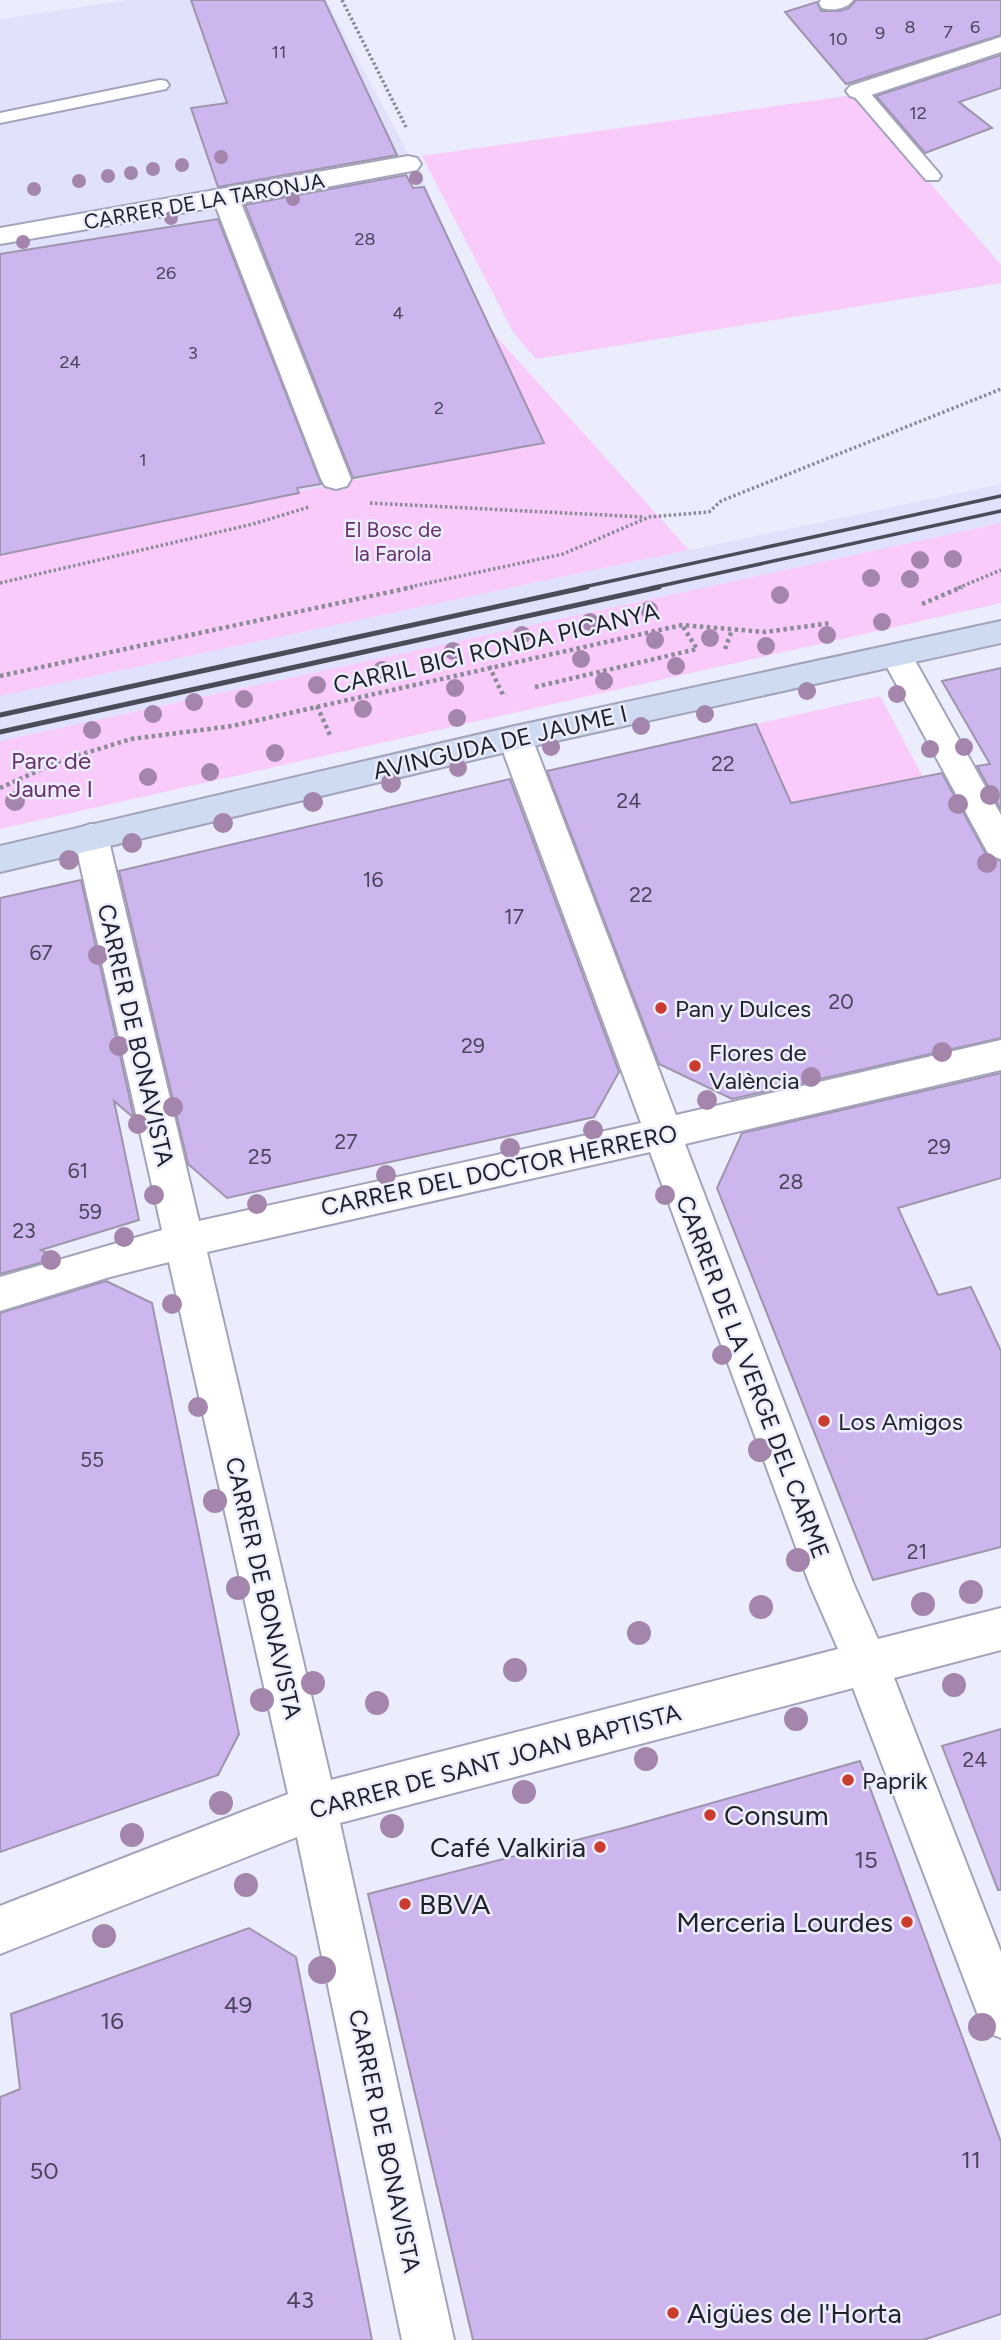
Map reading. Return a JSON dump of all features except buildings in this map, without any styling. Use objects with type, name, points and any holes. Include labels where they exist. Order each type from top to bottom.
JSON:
[{"type":"street","points":[[859,91],[1001,44]]},
{"type":"street","name":"CARRER DE LA TARONJA","points":[[0,236],[408,164]]},
{"type":"street","points":[[226,198],[336,479]]},
{"type":"street","name":"AVINGUDA DE JAUME I","points":[[0,859],[515,738],[1001,632]]},
{"type":"street","points":[[897,656],[1001,846]]},
{"type":"street","name":"CARRER DE LA VERGE DEL CARME","points":[[515,738],[822,1559],[866,1664],[1001,2014]]},
{"type":"street","name":"CARRER DE BONAVISTA","points":[[91,837],[314,1808],[428,2340]]},
{"type":"street","name":"CARRER DEL DOCTOR HERRERO","points":[[0,1294],[239,1227],[663,1134],[1001,1055]]},
{"type":"street","name":"CARRER DE SANT JOAN BAPTISTA","points":[[0,1930],[314,1808],[358,1794],[1001,1629]]},
{"type":"lane","points":[[0,118],[160,85]]},
{"type":"lane","points":[[859,91],[932,176]]},
{"type":"path","points":[[342,0],[416,148],[408,164]]},
{"type":"path","points":[[365,504],[649,517],[709,512],[721,500],[1001,388]]},
{"type":"path","points":[[0,583],[253,524],[312,506]]},
{"type":"path","points":[[0,676],[563,554],[649,517]]},
{"type":"path","points":[[913,608],[1001,570]]},
{"type":"path","name":"CARRIL BICI RONDA PICANYA","points":[[0,788],[60,761],[131,739],[232,726],[489,666],[682,625],[703,624],[746,631],[789,631],[840,622]]},
{"type":"path","points":[[529,688],[697,649],[682,625]]},
{"type":"path","points":[[489,666],[503,695]]},
{"type":"path","points":[[490,698],[516,692]]},
{"type":"path","points":[[317,706],[330,735],[344,732]]},
{"type":"shaded area","points":[[129,0],[326,0],[424,183],[544,443],[375,474],[299,493],[0,555],[0,19]]},
{"type":"shaded area","points":[[1001,484],[1001,523],[0,741],[0,696]]},
{"type":"green space","points":[[854,95],[1001,265],[1001,283],[536,359],[513,332],[422,156]]},
{"type":"green space","name":"El Bosc de la Farola","points":[[493,333],[689,550],[0,696],[0,555],[544,443]]},
{"type":"green space","name":"Parc de Jaume I","points":[[1001,523],[1001,603],[0,829],[0,741]]},
{"type":"green space","points":[[880,696],[923,777],[791,804],[756,724]]},
{"type":"railway","points":[[579,588],[1001,496]]},
{"type":"railway","points":[[651,588],[1001,511]]},
{"type":"railway","points":[[0,715],[587,587]]},
{"type":"railway","points":[[0,732],[659,587]]},
{"type":"place","name":"Pan y Dulces","points":[[661,1008]]},
{"type":"place","name":"Flores de València","points":[[695,1066]]},
{"type":"place","name":"Los Amigos","points":[[824,1421]]},
{"type":"place","name":"Paprik","points":[[848,1780]]},
{"type":"place","name":"Consum","points":[[710,1815]]},
{"type":"place","name":"Café Valkiria","points":[[600,1847]]},
{"type":"place","name":"BBVA","points":[[405,1904]]},
{"type":"place","name":"Merceria Lourdes","points":[[907,1922]]},
{"type":"place","name":"Aigües de l'Horta","points":[[673,2313]]}]
